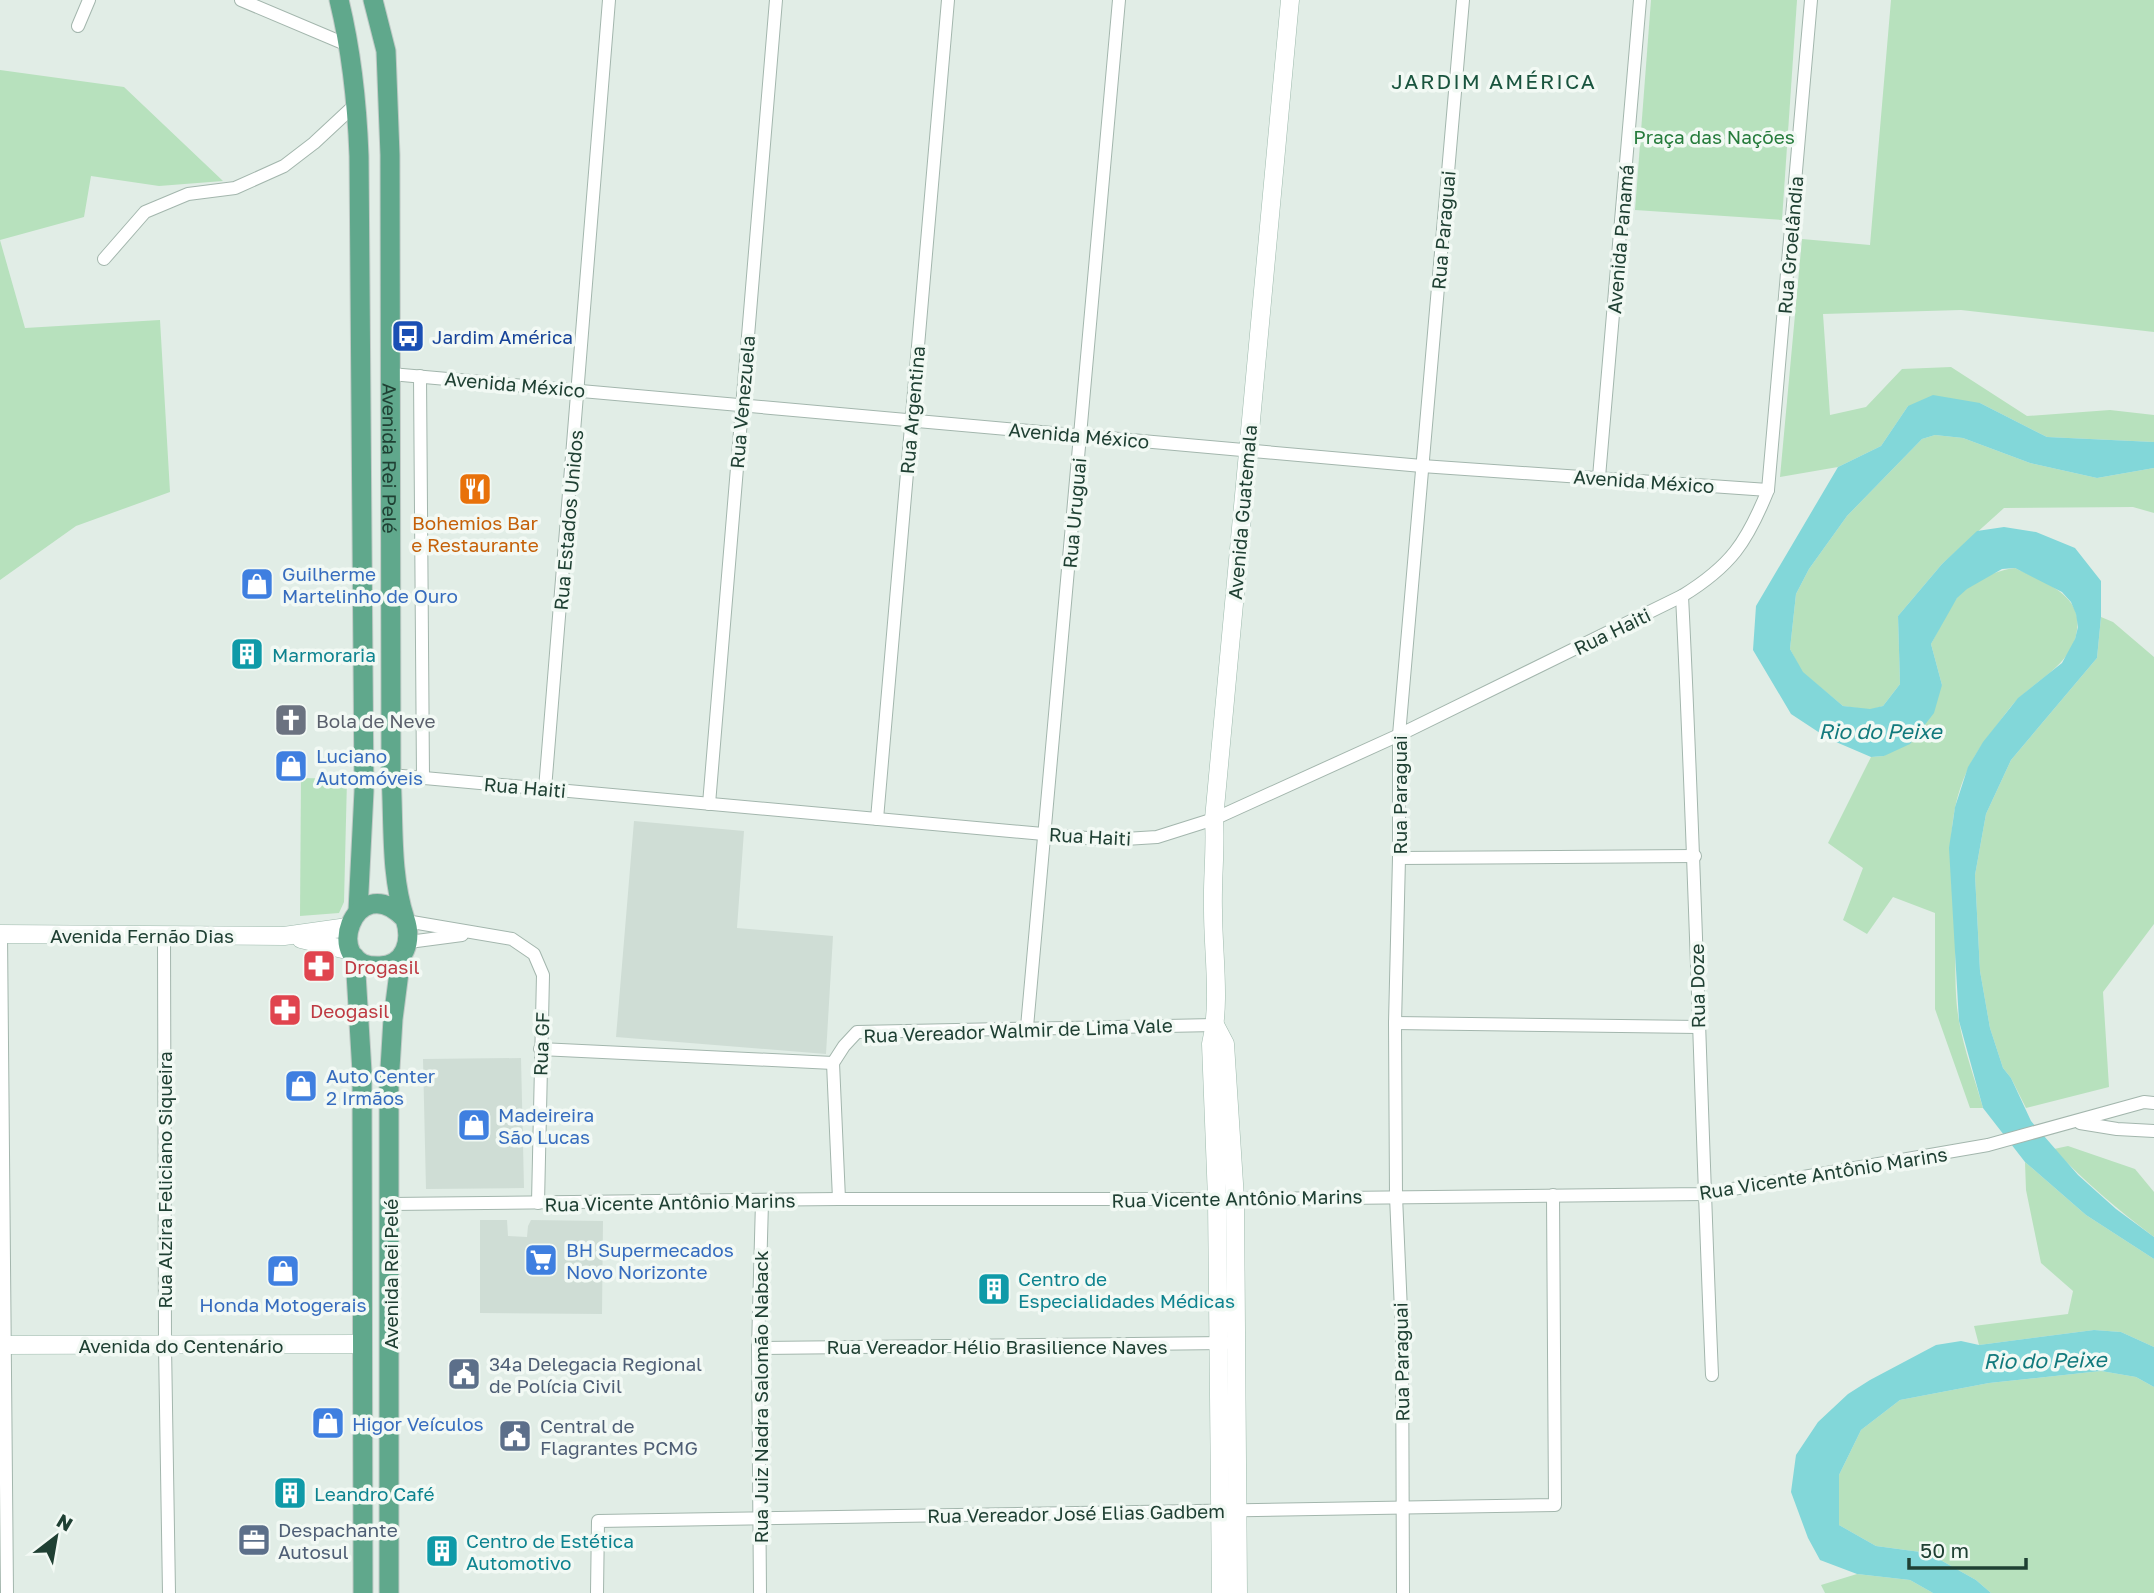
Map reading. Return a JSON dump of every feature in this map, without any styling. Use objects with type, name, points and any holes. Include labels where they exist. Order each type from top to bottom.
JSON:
[{"type":"main road","name":"Avenida Rei Pelé","points":[[339,0],[350,46],[357,103],[364,791],[353,919],[347,939],[353,954],[362,1072],[363,1593]]},
{"type":"main road","name":"Avenida Rei Pelé","points":[[373,0],[386,51],[390,155],[391,775],[396,868],[405,919],[405,949],[393,1019],[389,1085],[389,1593]]},
{"type":"main road","points":[[353,919],[377,904],[397,910],[405,919]]},
{"type":"main road","points":[[353,954],[364,963],[384,966],[405,949]]},
{"type":"street","points":[[78,26],[89,0]]},
{"type":"street","points":[[241,0],[350,46]]},
{"type":"street","name":"Rua Estados Unidos","points":[[545,789],[609,0]]},
{"type":"street","name":"Rua Venezuela","points":[[709,804],[776,0]]},
{"type":"street","name":"Rua Argentina","points":[[877,819],[948,0]]},
{"type":"street","name":"Rua Uruguai","points":[[1027,1027],[1119,0]]},
{"type":"street","name":"Avenida Guatemala","points":[[1230,1511],[1225,1044],[1215,1025],[1214,818],[1290,0]]},
{"type":"street","name":"Rua Paraguai","points":[[1404,1593],[1402,1334],[1396,1196],[1395,1023],[1399,735],[1463,0]]},
{"type":"street","name":"Avenida Panamá","points":[[1599,477],[1640,0]]},
{"type":"street","name":"Rua Groelândia","points":[[1768,490],[1811,0]]},
{"type":"street","points":[[104,259],[145,212],[188,194],[234,188],[284,166],[314,144],[357,103]]},
{"type":"street","name":"Avenida México","points":[[391,374],[1422,466],[1768,490]]},
{"type":"street","points":[[420,376],[424,778]]},
{"type":"street","name":"Rua Haiti","points":[[391,775],[1109,840],[1157,837],[1214,818],[1399,735],[1682,596],[1709,580],[1741,546],[1768,490]]},
{"type":"street","name":"Rua Doze","points":[[1682,596],[1695,856],[1698,1027],[1712,1375]]},
{"type":"street","points":[[1399,858],[1695,856]]},
{"type":"street","name":"Avenida Fernão Dias","points":[[284,936],[353,919]]},
{"type":"street","name":"Rua GF","points":[[405,919],[472,934],[512,939],[534,954],[543,975],[538,1203]]},
{"type":"street","points":[[1,934],[2,1345],[6,1593]]},
{"type":"street","name":"Avenida Fernão Dias","points":[[1,934],[284,936],[353,954]]},
{"type":"street","name":"Rua GF","points":[[405,949],[472,934]]},
{"type":"street","name":"Rua Alzira Feliciano Siqueira","points":[[164,935],[164,1345],[169,1593]]},
{"type":"street","points":[[1395,1023],[1698,1027]]},
{"type":"street","name":"Rua Vereador Walmir de Lima Vale","points":[[833,1063],[844,1046],[858,1032],[1215,1025]]},
{"type":"street","points":[[540,1049],[833,1063],[839,1199]]},
{"type":"street","name":"Rua Vicente Antônio Marins","points":[[390,1204],[1704,1194],[1988,1145],[2144,1102],[2154,1102]]},
{"type":"street","name":"Rua Vicente Antônio Marins","points":[[2072,1123],[2154,1131]]},
{"type":"street","name":"Rua Vereador José Elias Gadbem","points":[[597,1593],[598,1521],[1555,1505],[1553,1195]]},
{"type":"street","name":"Rua Juiz Nadra Salomão Naback","points":[[760,1593],[758,1348],[762,1202]]},
{"type":"street","name":"Rua Vereador Hélio Brasilience Naves","points":[[758,1348],[1228,1343]]},
{"type":"street","name":"Avenida do Centenário","points":[[2,1345],[362,1344]]},
{"type":"street","points":[[1221,1593],[1230,1511]]},
{"type":"street","points":[[1230,1511],[1238,1593]]},
{"type":"shaded area","points":[[634,821],[744,831],[737,928],[833,936],[826,1054],[616,1037]]},
{"type":"shaded area","name":"Madeireira São Lucas","points":[[521,1058],[524,1188],[426,1189],[423,1059]]},
{"type":"shaded area","name":"BH Supermecados Novo Norizonte","points":[[480,1220],[507,1220],[508,1236],[527,1237],[531,1220],[603,1221],[602,1314],[480,1313]]},
{"type":"green space","name":"Praça das Nações","points":[[1651,0],[1797,0],[1782,220],[1635,210]]},
{"type":"green space","points":[[1891,0],[2154,0],[2154,332],[1961,310],[1823,314],[1830,415],[1866,407],[1902,369],[1951,367],[2027,416],[2110,410],[2154,415],[2154,442],[2047,437],[1980,403],[1908,406],[1881,446],[1838,467],[1780,477],[1802,239],[1870,245]]},
{"type":"green space","points":[[0,70],[124,87],[223,181],[159,186],[91,176],[84,217],[0,240]]},
{"type":"green space","points":[[0,240],[25,328],[160,320],[170,492],[76,526],[0,580]]},
{"type":"green space","points":[[1935,435],[1963,438],[2030,463],[2097,478],[2154,468],[2154,513],[2133,507],[2004,508],[1942,564],[1898,616],[1900,684],[1883,706],[1870,710],[1843,706],[1802,672],[1790,649],[1796,594],[1809,569],[1847,516],[1922,439]]},
{"type":"green space","points":[[2015,568],[2048,584],[2067,598],[2074,607],[2077,630],[2070,651],[2063,660],[2016,701],[1990,734],[1962,782],[1955,806],[1951,856],[1956,1000],[1964,1043],[1983,1108],[1970,1108],[1935,1009],[1935,913],[1893,897],[1867,934],[1843,920],[1863,868],[1828,843],[1871,757],[1884,756],[1942,685],[1931,644],[1956,599],[1983,578]]},
{"type":"green space","points":[[2101,617],[2113,622],[2154,657],[2154,924],[2103,992],[2109,1087],[2026,1108],[2003,1068],[1990,1028],[1980,971],[1975,875],[1986,814],[2011,760],[2097,658]]},
{"type":"green space","points":[[301,778],[347,779],[344,902],[339,913],[300,916]]},
{"type":"green space","points":[[2068,1146],[2135,1169],[2154,1192],[2154,1237],[2102,1195],[2054,1149]]},
{"type":"green space","points":[[2025,1162],[2086,1215],[2154,1259],[2154,1347],[2121,1332],[2094,1330],[1979,1345],[1974,1326],[2068,1314],[2073,1291],[2041,1263],[2026,1190]]},
{"type":"green space","points":[[2101,1371],[2136,1377],[2154,1387],[2154,1593],[1991,1593],[1976,1580],[1928,1553],[1876,1546],[1839,1525],[1839,1475],[1861,1430],[1900,1400],[1989,1383]]},
{"type":"green space","points":[[1857,1574],[1910,1580],[1933,1593],[1825,1593],[1821,1585]]},
{"type":"water","name":"Rio do Peixe","points":[[1933,395],[1980,403],[2047,437],[2154,442],[2154,468],[2097,478],[2030,463],[1963,438],[1935,435],[1922,439],[1847,516],[1809,569],[1796,594],[1790,649],[1803,672],[1843,706],[1870,709],[1883,706],[1900,684],[1898,616],[1942,564],[1977,531],[2004,527],[2036,532],[2075,548],[2101,581],[2097,658],[2011,760],[1986,814],[1975,875],[1980,971],[1990,1028],[2003,1068],[2011,1078],[2031,1121],[2078,1175],[2116,1209],[2154,1237],[2154,1259],[2086,1215],[2025,1162],[1983,1108],[1959,1021],[1949,848],[1955,807],[1968,767],[1983,742],[2018,698],[2062,663],[2075,639],[2078,627],[2071,602],[2062,592],[2015,568],[2002,569],[1967,589],[1957,598],[1931,644],[1942,685],[1934,713],[1910,744],[1884,756],[1871,757],[1829,739],[1791,714],[1753,650],[1756,606],[1838,467],[1881,446],[1908,406]]},
{"type":"water","name":"Rio do Peixe","points":[[2094,1330],[2121,1332],[2154,1347],[2154,1387],[2136,1377],[2101,1371],[1989,1383],[1900,1400],[1861,1430],[1839,1475],[1839,1525],[1876,1546],[1928,1553],[1976,1580],[1991,1593],[1933,1593],[1910,1580],[1857,1574],[1820,1560],[1808,1538],[1791,1492],[1796,1455],[1818,1422],[1848,1394],[1936,1345],[1961,1341],[1979,1345]]},
{"type":"place","name":"Jardim América","points":[[408,336]]},
{"type":"place","name":"Bohemios Bar e Restaurante","points":[[475,489]]},
{"type":"place","name":"Guilherme Martelinho de Ouro","points":[[257,584]]},
{"type":"place","name":"Marmoraria","points":[[247,654]]},
{"type":"place","name":"Bola de Neve","points":[[291,720]]},
{"type":"place","name":"Luciano Automóveis","points":[[291,766]]},
{"type":"place","name":"Drogasil","points":[[319,966]]},
{"type":"place","name":"Deogasil","points":[[285,1010]]},
{"type":"place","name":"Auto Center 2 Irmãos","points":[[301,1086]]},
{"type":"place","name":"Madeireira São Lucas","points":[[474,1125]]},
{"type":"place","name":"BH Supermecados Novo Norizonte","points":[[541,1260]]},
{"type":"place","name":"Honda Motogerais","points":[[283,1271]]},
{"type":"place","name":"Centro de Especialidades Médicas","points":[[994,1289]]},
{"type":"place","name":"34ª Delegacia Regional de Polícia Civil","points":[[464,1374]]},
{"type":"place","name":"Higor Veículos","points":[[328,1423]]},
{"type":"place","name":"Central de Flagrantes PCMG","points":[[515,1436]]},
{"type":"place","name":"Leandro Café","points":[[290,1493]]},
{"type":"place","name":"Despachante Autosul","points":[[254,1540]]},
{"type":"place","name":"Centro de Estética Automotivo","points":[[442,1551]]},
{"type":"district","name":"JARDIM AMÉRICA","points":[[1494,81]]}]
